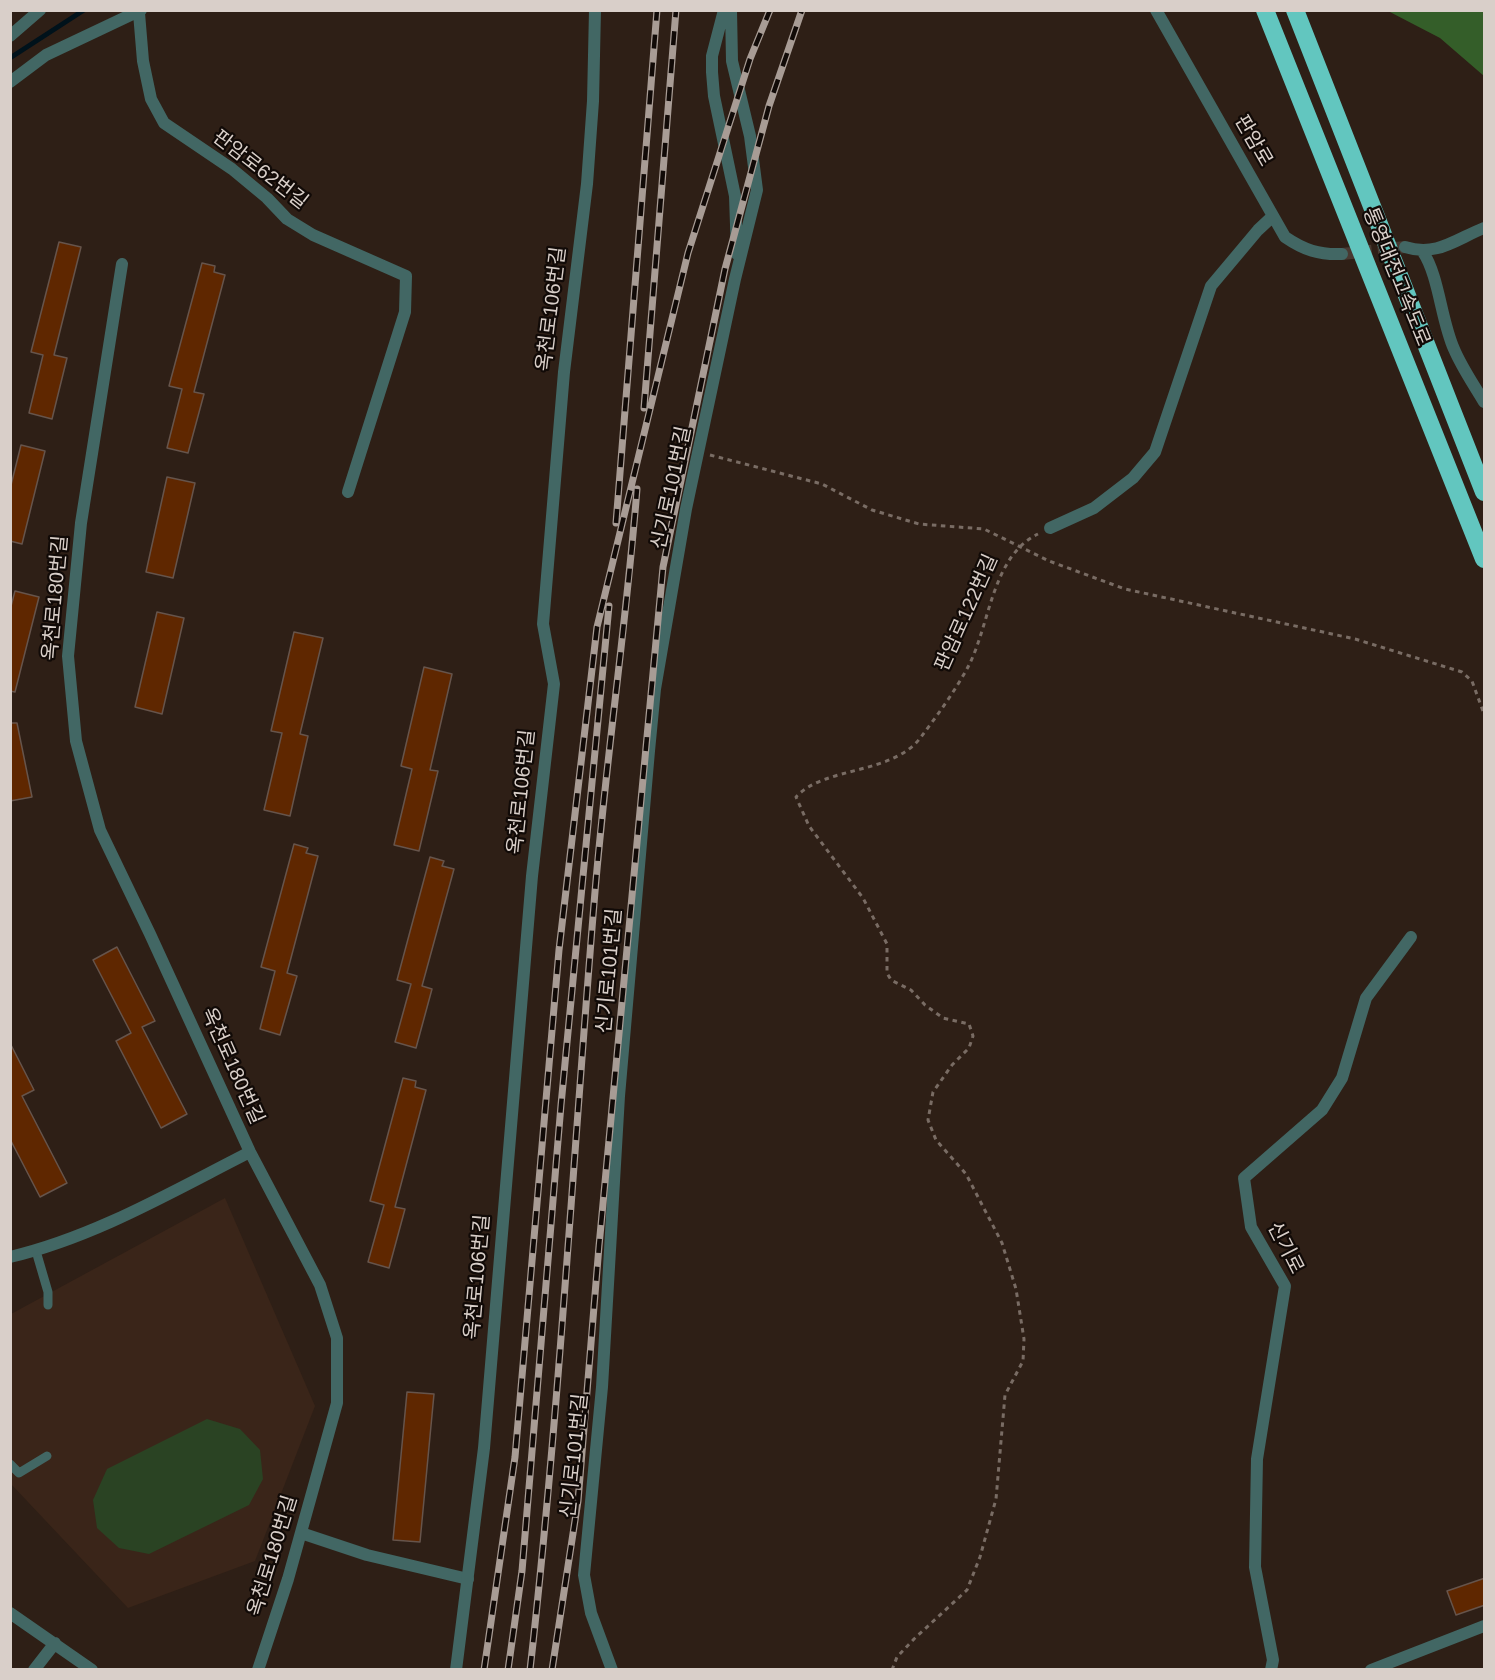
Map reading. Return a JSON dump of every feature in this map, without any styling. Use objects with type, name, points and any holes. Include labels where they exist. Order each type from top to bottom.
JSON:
[{"type":"highway","name":"통영대전고속도로","points":[[1265,10],[1485,559]]},
{"type":"highway","name":"통영대전고속도로","points":[[1294,10],[1485,492]]},
{"type":"street","points":[[10,36],[40,10]]},
{"type":"street","name":"옥천로106번길","points":[[456,1670],[484,1448],[532,876],[554,684],[544,613],[564,372],[587,184],[593,101],[595,10]]},
{"type":"street","points":[[724,10],[712,56],[712,72],[714,96],[735,196],[738,244],[735,279]]},
{"type":"street","points":[[731,10],[732,61],[750,136],[757,190],[735,279]]},
{"type":"street","name":"판암로","points":[[1156,10],[1284,237],[1304,250],[1324,255],[1342,254]]},
{"type":"street","points":[[10,82],[46,55],[140,12]]},
{"type":"street","name":"판암로62번길","points":[[140,12],[143,61],[150,99],[164,123],[232,169],[267,198],[287,219],[313,235],[406,276],[405,312],[348,492]]},
{"type":"street","points":[[1050,528],[1094,508],[1133,478],[1155,452],[1211,286],[1258,230],[1273,216]]},
{"type":"street","points":[[1405,247],[1423,252],[1485,228]]},
{"type":"street","points":[[1423,252],[1433,267],[1433,281],[1454,350],[1485,402]]},
{"type":"street","name":"옥천로180번길","points":[[122,264],[81,523],[70,634],[68,656],[76,741],[100,831],[250,1152],[320,1285],[337,1338],[338,1403],[301,1533],[258,1670]]},
{"type":"street","name":"신기로101번길","points":[[612,1670],[591,1613],[584,1575],[602,1387],[619,1096],[655,689],[686,508],[700,452],[735,279]]},
{"type":"street","name":"신기로","points":[[1271,1670],[1273,1660],[1256,1567],[1257,1459],[1285,1286],[1251,1227],[1244,1178],[1322,1110],[1342,1077],[1366,998],[1411,937]]},
{"type":"street","name":"옥천로180번길","points":[[10,1257],[36,1251],[116,1220],[250,1152]]},
{"type":"street","points":[[301,1533],[367,1555],[468,1579]]},
{"type":"street","points":[[10,1613],[92,1670]]},
{"type":"street","points":[[1371,1670],[1485,1626]]},
{"type":"street","points":[[34,1670],[55,1643]]},
{"type":"lane","points":[[36,1251],[48,1292],[48,1305]]},
{"type":"lane","points":[[10,1464],[19,1473],[47,1456]]},
{"type":"path","points":[[700,452],[822,484],[872,510],[919,524],[984,530],[1049,561],[1125,589],[1354,639],[1461,672],[1472,681],[1485,714]]},
{"type":"path","name":"판암로122번길","points":[[892,1670],[897,1657],[908,1645],[967,1590],[996,1499],[1005,1395],[1023,1362],[1024,1339],[1016,1289],[1002,1243],[966,1174],[936,1140],[928,1120],[933,1092],[952,1065],[969,1048],[974,1036],[969,1024],[943,1018],[925,1005],[911,990],[891,980],[887,973],[887,944],[863,898],[808,826],[796,797],[806,786],[855,772],[906,752],[921,738],[969,664],[1000,578],[1020,546],[1050,528]]},
{"type":"shaded area","points":[[225,1198],[315,1406],[255,1561],[128,1608],[11,1484],[11,1314]]},
{"type":"green space","points":[[1388,11],[1484,11],[1484,76],[1440,38]]},
{"type":"green space","points":[[207,1419],[240,1429],[260,1450],[263,1479],[249,1505],[149,1554],[119,1548],[97,1528],[93,1500],[107,1469]]},
{"type":"building","points":[[59,242],[81,247],[54,355],[67,358],[52,419],[29,413],[43,355],[31,352]]},
{"type":"building","points":[[202,263],[215,266],[214,272],[225,275],[194,392],[204,394],[188,453],[167,448],[182,389],[169,386]]},
{"type":"building","points":[[21,445],[45,451],[22,544],[10,541],[10,489]]},
{"type":"building","points":[[167,477],[195,483],[173,578],[146,572]]},
{"type":"building","points":[[15,591],[39,597],[15,692],[10,691],[10,610]]},
{"type":"building","points":[[157,612],[184,618],[162,714],[135,707]]},
{"type":"building","points":[[294,632],[323,638],[300,734],[308,736],[290,816],[264,810],[282,733],[271,731]]},
{"type":"building","points":[[424,667],[452,674],[430,770],[438,771],[419,851],[394,845],[412,769],[401,766]]},
{"type":"building","points":[[10,723],[17,723],[32,797],[10,801]]},
{"type":"building","points":[[294,844],[308,848],[306,853],[318,856],[287,973],[297,976],[280,1035],[260,1029],[275,971],[261,967]]},
{"type":"building","points":[[430,857],[444,861],[442,866],[454,869],[422,986],[432,989],[416,1048],[395,1042],[411,984],[397,980]]},
{"type":"building","points":[[117,947],[155,1021],[142,1027],[187,1114],[161,1128],[116,1041],[131,1033],[93,960]]},
{"type":"building","points":[[10,1043],[34,1090],[22,1096],[67,1183],[40,1197],[10,1139]]},
{"type":"building","points":[[403,1078],[416,1081],[415,1087],[426,1090],[395,1207],[405,1209],[389,1268],[368,1262],[384,1205],[370,1201]]},
{"type":"building","points":[[407,1392],[434,1394],[420,1542],[393,1540]]},
{"type":"building","points":[[1485,1578],[1485,1605],[1456,1615],[1447,1591]]},
{"type":"waterway","points":[[10,58],[84,10]]},
{"type":"tunnel","points":[[1342,254],[1405,247]]},
{"type":"railway","points":[[616,523],[657,10]]},
{"type":"railway","points":[[644,408],[676,10]]},
{"type":"railway","points":[[484,1670],[515,1457],[559,950],[597,627],[688,253],[750,59],[770,10]]},
{"type":"railway","points":[[552,1670],[578,1501],[599,1246],[663,567],[725,269],[769,106],[802,10]]},
{"type":"railway","points":[[530,1670],[557,1383],[599,852],[637,489]]},
{"type":"railway","points":[[508,1670],[522,1571],[561,1105],[609,606]]}]
